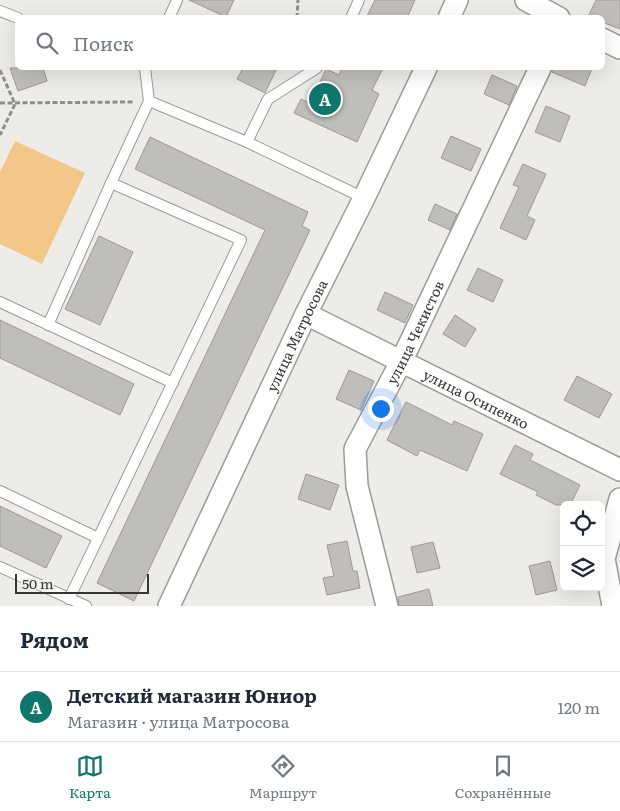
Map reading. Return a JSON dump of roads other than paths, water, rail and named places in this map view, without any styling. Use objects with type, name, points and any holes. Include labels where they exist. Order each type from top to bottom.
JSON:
[{"type":"street","points":[[450,15],[457,0]]},
{"type":"street","points":[[526,0],[554,15]]},
{"type":"street","points":[[605,40],[620,48]]},
{"type":"street","name":"улица Матросова","points":[[169,606],[306,314],[425,70]]},
{"type":"street","name":"улица Чекистов","points":[[386,606],[357,486],[355,449],[401,362],[539,70]]},
{"type":"street","name":"улица Осипенко","points":[[306,314],[620,470]]},
{"type":"street","points":[[613,606],[604,559],[620,499]]},
{"type":"lane","points":[[170,15],[177,0]]},
{"type":"lane","points":[[352,15],[359,0]]},
{"type":"lane","points":[[0,11],[15,17]]},
{"type":"lane","points":[[48,324],[149,101],[145,70]]},
{"type":"lane","points":[[247,142],[268,99],[314,70]]},
{"type":"lane","points":[[149,101],[247,142],[364,198]]},
{"type":"lane","points":[[70,599],[241,240],[112,183]]},
{"type":"lane","points":[[0,302],[173,383]]},
{"type":"lane","points":[[0,491],[98,538]]},
{"type":"lane","points":[[0,567],[86,606]]},
{"type":"place","name":"Детский магазин Юниор","points":[[325,99]]}]
